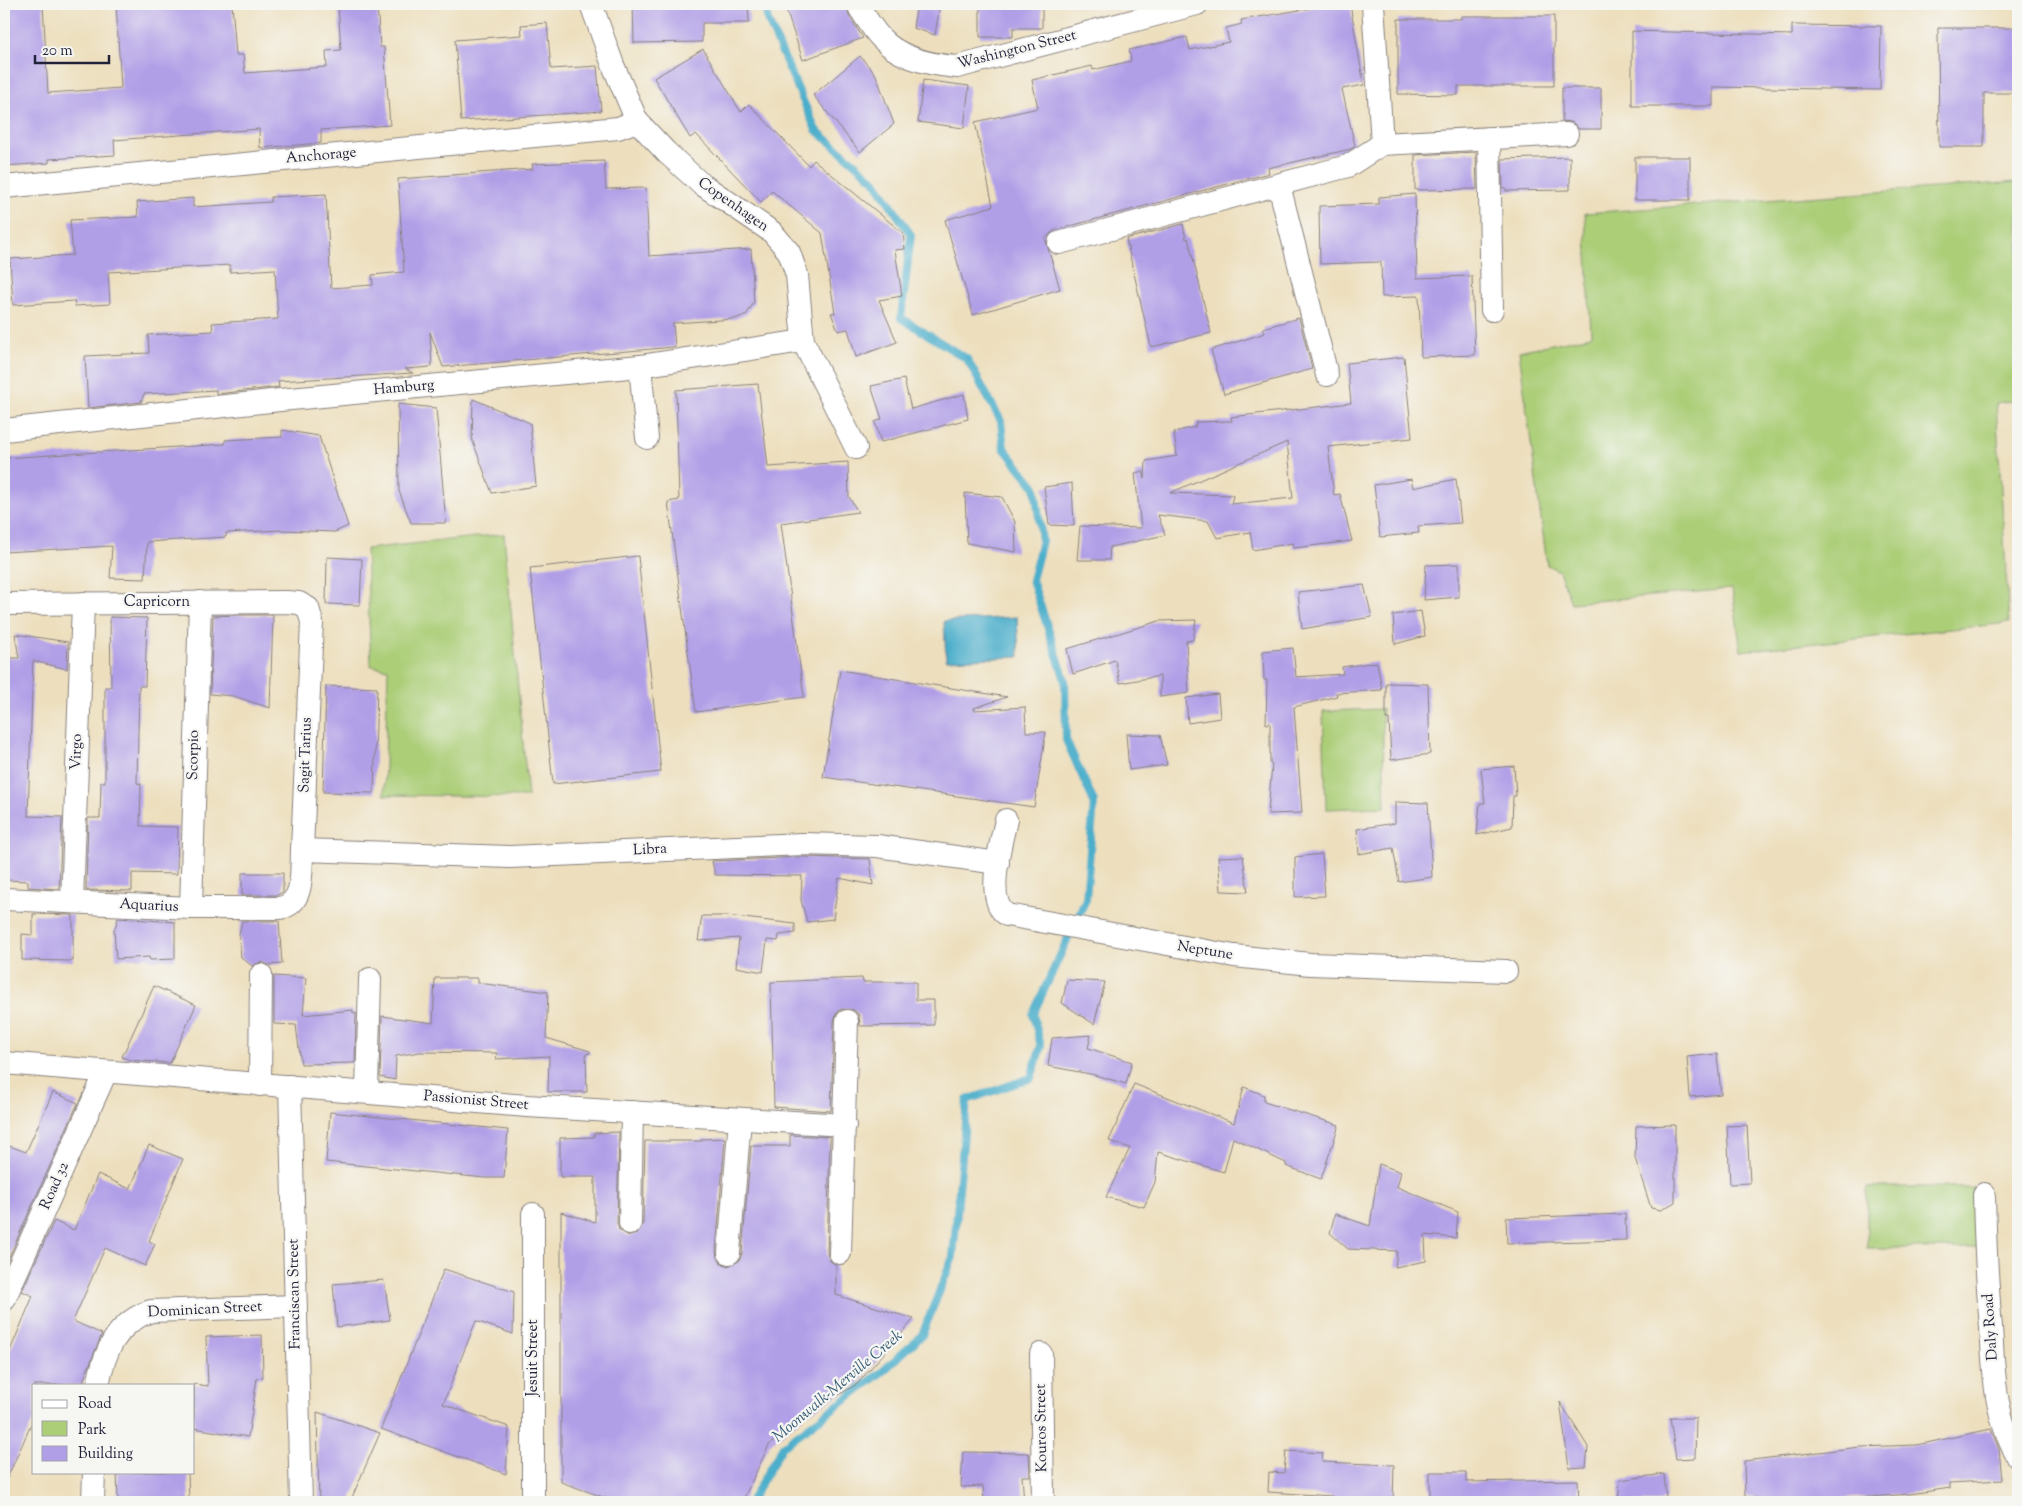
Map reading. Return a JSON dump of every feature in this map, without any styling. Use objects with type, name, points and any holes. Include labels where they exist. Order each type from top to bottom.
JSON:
[{"type":"street","name":"Copenhagen","points":[[592,4],[613,65],[637,121],[666,152],[700,183],[772,232],[789,252],[797,275],[803,342],[856,448]]},
{"type":"street","name":"Washington Street","points":[[859,4],[860,9],[881,39],[908,56],[935,65],[957,67],[1197,4]]},
{"type":"street","points":[[1373,4],[1382,144]]},
{"type":"street","name":"Anchorage","points":[[4,186],[618,128],[637,121]]},
{"type":"street","points":[[1059,243],[1348,166],[1382,144],[1567,134]]},
{"type":"street","points":[[1489,138],[1492,310]]},
{"type":"street","points":[[1280,185],[1327,375]]},
{"type":"street","name":"Hamburg","points":[[4,430],[280,400],[640,366],[803,342]]},
{"type":"street","points":[[640,366],[648,438]]},
{"type":"street","name":"Scorpio","points":[[191,908],[200,602]]},
{"type":"street","name":"Capricorn","points":[[4,604],[287,602],[299,603],[308,608]]},
{"type":"street","name":"Virgo","points":[[72,902],[83,603]]},
{"type":"street","name":"Sagit Tarius","points":[[294,902],[299,885],[302,850],[312,622],[308,608]]},
{"type":"street","name":"Neptune","points":[[1006,820],[998,864],[995,895],[1001,911],[1007,915],[1060,923],[1099,932],[1234,956],[1310,964],[1506,971]]},
{"type":"street","name":"Libra","points":[[302,850],[510,857],[803,844],[877,846],[998,864]]},
{"type":"street","name":"Aquarius","points":[[4,899],[191,908],[279,908],[288,907],[294,902]]},
{"type":"street","points":[[260,1084],[262,975]]},
{"type":"street","points":[[367,1091],[370,979]]},
{"type":"street","points":[[840,1253],[847,1021]]},
{"type":"street","name":"Passionist Street","points":[[4,1063],[367,1091],[527,1106],[845,1125]]},
{"type":"street","name":"Road 32","points":[[4,1300],[106,1072]]},
{"type":"street","name":"Franciscan Street","points":[[290,1086],[300,1502]]},
{"type":"street","points":[[630,1223],[632,1112]]},
{"type":"street","points":[[729,1253],[740,1119]]},
{"type":"street","name":"Daly Road","points":[[1984,1194],[1985,1257],[1997,1403],[2005,1430],[2018,1457]]},
{"type":"street","name":"Jesuit Street","points":[[533,1214],[533,1502]]},
{"type":"street","name":"Dominican Street","points":[[98,1384],[109,1347],[120,1329],[137,1316],[151,1311],[295,1306]]},
{"type":"street","name":"Kouros Street","points":[[1041,1354],[1043,1502]]},
{"type":"street","points":[[93,1502],[94,1474]]},
{"type":"green space","points":[[2018,182],[2018,400],[1996,403],[2009,623],[1741,651],[1732,589],[1571,603],[1559,571],[1547,565],[1519,351],[1591,336],[1585,213]]},
{"type":"green space","points":[[504,534],[528,797],[384,795],[388,669],[371,666],[366,549]]},
{"type":"green space","points":[[1382,709],[1385,807],[1326,809],[1323,711]]},
{"type":"green space","points":[[1867,1187],[1981,1187],[1981,1248],[1867,1248]]},
{"type":"water","points":[[1017,617],[1019,657],[946,660],[944,621]]},
{"type":"building","points":[[4,4],[43,4],[48,93],[121,88],[116,4],[232,4],[236,55],[243,55],[245,73],[327,67],[326,51],[341,50],[338,4],[377,4],[380,47],[384,47],[390,125],[321,130],[321,143],[260,148],[259,129],[114,140],[115,155],[49,159],[49,163],[4,166]]},
{"type":"building","points":[[633,4],[748,4],[749,23],[702,23],[702,42],[634,43]]},
{"type":"building","points":[[784,4],[846,4],[849,16],[863,38],[803,60]]},
{"type":"building","points":[[917,4],[940,4],[935,35],[913,28]]},
{"type":"building","points":[[980,4],[1042,4],[1042,28],[1013,28],[1013,37],[980,37]]},
{"type":"building","points":[[1335,4],[1350,4],[1364,85],[1342,89],[1355,146],[1351,149],[1268,168],[1269,173],[1055,230],[1045,238],[1060,289],[973,315],[945,220],[993,206],[975,122],[1038,108],[1032,80],[1092,66],[1093,70],[1131,61],[1129,50],[1187,37],[1190,50],[1229,42],[1226,28],[1242,24],[1241,20]]},
{"type":"building","points":[[1461,16],[1554,16],[1554,86],[1458,86],[1458,95],[1398,94],[1398,19],[1461,19]]},
{"type":"building","points":[[547,23],[551,69],[597,66],[601,111],[461,121],[455,40],[522,35],[521,25]]},
{"type":"building","points":[[1792,25],[1881,26],[1880,90],[1713,87],[1713,106],[1632,106],[1632,31],[1792,35]]},
{"type":"building","points":[[1938,28],[2018,28],[2018,93],[1984,93],[1984,147],[1939,147]]},
{"type":"building","points":[[703,49],[741,112],[749,104],[809,166],[814,160],[903,233],[905,249],[895,250],[902,296],[879,300],[897,342],[856,357],[848,329],[838,331],[831,313],[835,313],[822,233],[772,191],[761,202],[696,134],[690,138],[654,78]]},
{"type":"building","points":[[860,56],[876,75],[894,124],[860,152],[813,95]]},
{"type":"building","points":[[923,80],[969,86],[964,128],[918,122]]},
{"type":"building","points":[[1562,88],[1601,88],[1601,129],[1579,129],[1572,122],[1562,121]]},
{"type":"building","points":[[1476,152],[1477,189],[1415,190],[1415,155]]},
{"type":"building","points":[[1570,157],[1570,190],[1506,191],[1506,188],[1503,188],[1502,159]]},
{"type":"building","points":[[1635,157],[1690,157],[1690,200],[1635,200]]},
{"type":"building","points":[[604,161],[606,189],[646,188],[649,256],[751,249],[754,302],[747,314],[735,319],[673,323],[675,347],[443,367],[430,332],[432,367],[405,369],[413,373],[278,381],[279,387],[216,394],[216,390],[144,394],[141,402],[88,408],[85,356],[149,353],[148,335],[213,331],[212,323],[278,319],[275,269],[230,272],[230,265],[108,272],[110,304],[75,306],[74,301],[13,305],[10,259],[73,255],[70,220],[138,217],[137,202],[193,198],[193,207],[271,202],[271,197],[326,194],[331,288],[373,285],[372,275],[404,272],[398,179],[533,169],[532,164]]},
{"type":"building","points":[[1415,194],[1417,278],[1472,276],[1475,355],[1421,357],[1419,296],[1382,297],[1381,262],[1320,264],[1319,206],[1379,204],[1379,197]]},
{"type":"building","points":[[1183,224],[1211,333],[1151,347],[1126,239]]},
{"type":"building","points":[[1299,318],[1312,369],[1224,394],[1211,350],[1265,333],[1263,328]]},
{"type":"building","points":[[1404,357],[1412,438],[1328,447],[1334,495],[1340,494],[1352,541],[1294,548],[1293,543],[1253,550],[1250,532],[1217,538],[1208,521],[1158,515],[1165,535],[1110,547],[1109,560],[1077,560],[1080,526],[1141,528],[1135,473],[1143,471],[1145,479],[1146,461],[1177,456],[1174,432],[1195,427],[1196,422],[1232,421],[1231,417],[1351,403],[1347,363]],"holes":[[[1287,442],[1293,498],[1231,504],[1233,495],[1170,493]]]},
{"type":"building","points":[[904,379],[911,409],[964,394],[968,419],[881,442],[875,422],[882,419],[871,386]]},
{"type":"building","points":[[758,384],[768,467],[848,462],[849,497],[858,512],[781,523],[804,697],[696,712],[668,502],[679,500],[676,390]]},
{"type":"building","points":[[473,399],[530,423],[536,486],[492,493],[472,439]]},
{"type":"building","points":[[398,404],[436,408],[446,523],[411,523],[399,491]]},
{"type":"building","points":[[282,430],[319,436],[348,526],[335,532],[281,530],[226,533],[226,537],[147,542],[145,579],[110,578],[112,546],[4,552],[4,458],[225,444],[225,440],[282,437]]},
{"type":"building","points":[[1411,479],[1413,488],[1456,479],[1461,523],[1418,526],[1419,533],[1380,537],[1374,485]]},
{"type":"building","points":[[1072,483],[1074,526],[1049,525],[1044,487]]},
{"type":"building","points":[[965,493],[1002,497],[1015,522],[1016,552],[967,543]]},
{"type":"building","points":[[638,556],[661,772],[553,784],[530,568]]},
{"type":"building","points":[[327,557],[362,559],[360,605],[326,604]]},
{"type":"building","points":[[1459,564],[1459,597],[1424,600],[1426,565]]},
{"type":"building","points":[[1364,585],[1372,617],[1302,629],[1298,592]]},
{"type":"building","points":[[1421,611],[1425,636],[1395,644],[1393,615]]},
{"type":"building","points":[[273,615],[270,708],[233,696],[210,694],[213,616]]},
{"type":"building","points":[[110,617],[147,618],[145,686],[139,686],[137,783],[141,784],[140,826],[178,827],[177,874],[132,873],[132,891],[86,890],[88,818],[100,818],[101,782],[105,782],[105,687],[111,687]]},
{"type":"building","points":[[1196,620],[1193,640],[1186,641],[1189,693],[1160,697],[1160,676],[1120,683],[1115,660],[1073,674],[1067,649],[1159,621]]},
{"type":"building","points":[[15,634],[68,642],[67,669],[33,661],[28,816],[62,817],[59,889],[28,887],[28,881],[4,880],[4,658],[19,658]]},
{"type":"building","points":[[1293,648],[1296,677],[1343,674],[1342,667],[1377,662],[1382,690],[1336,693],[1337,696],[1294,707],[1302,813],[1268,814],[1272,764],[1270,764],[1270,723],[1266,724],[1267,680],[1264,680],[1263,651]]},
{"type":"building","points":[[840,670],[1007,697],[974,708],[974,710],[1025,707],[1026,732],[1046,732],[1034,807],[823,777]]},
{"type":"building","points":[[1386,683],[1428,684],[1430,754],[1391,760],[1389,719],[1386,719]]},
{"type":"building","points":[[326,686],[377,688],[374,793],[323,792]]},
{"type":"building","points":[[1218,694],[1220,718],[1188,723],[1186,698]]},
{"type":"building","points":[[1126,734],[1160,735],[1167,765],[1129,770]]},
{"type":"building","points":[[1514,766],[1516,796],[1513,796],[1512,827],[1477,835],[1480,803],[1485,803],[1481,769]]},
{"type":"building","points":[[1395,802],[1428,803],[1432,877],[1399,882],[1393,848],[1359,854],[1357,829],[1395,823]]},
{"type":"building","points":[[1322,854],[1325,896],[1295,897],[1295,857]]},
{"type":"building","points":[[1243,856],[1248,892],[1221,891],[1218,857]]},
{"type":"building","points":[[803,857],[870,859],[873,885],[839,878],[833,919],[807,922],[801,900],[802,876],[715,875],[712,861]]},
{"type":"building","points":[[242,873],[283,873],[283,892],[277,895],[242,895]]},
{"type":"building","points":[[33,914],[73,915],[73,961],[22,960],[22,934],[33,935]]},
{"type":"building","points":[[702,916],[727,916],[795,924],[795,933],[779,935],[778,941],[767,940],[763,972],[736,967],[739,938],[698,941]]},
{"type":"building","points":[[118,918],[175,922],[175,959],[150,960],[149,957],[116,959],[114,931]]},
{"type":"building","points":[[242,921],[279,921],[282,964],[269,965],[261,962],[252,966],[241,957],[239,934]]},
{"type":"building","points":[[274,976],[306,978],[303,1015],[353,1010],[353,1013],[356,1013],[355,1063],[301,1064],[296,1025],[274,1024]]},
{"type":"building","points":[[435,978],[478,978],[478,983],[548,992],[546,1038],[590,1051],[590,1053],[586,1054],[587,1092],[548,1092],[549,1056],[496,1059],[497,1053],[420,1052],[396,1056],[395,1080],[380,1077],[382,1016],[433,1023]]},
{"type":"building","points":[[862,978],[863,982],[916,982],[916,1000],[934,1000],[934,1025],[860,1026],[859,1015],[854,1010],[841,1009],[836,1014],[834,1021],[831,1111],[774,1107],[771,982]]},
{"type":"building","points":[[1067,980],[1105,982],[1094,1024],[1062,1003]]},
{"type":"building","points":[[154,986],[196,1005],[170,1063],[130,1060],[122,1057]]},
{"type":"building","points":[[1091,1035],[1088,1048],[1132,1062],[1126,1084],[1095,1075],[1048,1066],[1052,1038]]},
{"type":"building","points":[[1717,1054],[1721,1094],[1690,1097],[1687,1057]]},
{"type":"building","points":[[1134,1084],[1234,1123],[1244,1087],[1264,1095],[1264,1102],[1339,1125],[1321,1179],[1286,1166],[1286,1163],[1233,1138],[1224,1172],[1158,1152],[1155,1182],[1144,1207],[1106,1197],[1130,1148],[1109,1141]]},
{"type":"building","points":[[53,1092],[78,1103],[4,1268],[4,1144],[26,1152]]},
{"type":"building","points":[[330,1112],[508,1130],[504,1178],[485,1178],[326,1162]]},
{"type":"building","points":[[1675,1125],[1675,1202],[1661,1210],[1651,1208],[1635,1158],[1636,1126]]},
{"type":"building","points":[[1747,1125],[1750,1183],[1730,1184],[1727,1126]]},
{"type":"building","points":[[619,1132],[617,1223],[619,1230],[629,1236],[637,1234],[643,1224],[645,1141],[702,1141],[702,1139],[725,1138],[716,1252],[721,1263],[728,1266],[739,1261],[742,1254],[751,1146],[790,1146],[790,1135],[830,1137],[827,1253],[829,1260],[836,1265],[836,1295],[914,1319],[857,1384],[808,1413],[769,1445],[742,1502],[617,1502],[561,1482],[561,1212],[595,1222],[595,1177],[560,1177],[560,1138],[594,1137],[594,1133]]},
{"type":"building","points":[[149,1145],[183,1159],[149,1241],[155,1244],[145,1266],[105,1248],[73,1321],[102,1334],[82,1384],[32,1384],[32,1422],[4,1485],[4,1365],[33,1296],[22,1291],[54,1221],[74,1230],[98,1174],[130,1189]]},
{"type":"building","points":[[1379,1164],[1401,1172],[1397,1187],[1458,1212],[1456,1238],[1425,1235],[1426,1261],[1395,1267],[1397,1251],[1348,1249],[1330,1233],[1335,1214],[1370,1226]]},
{"type":"building","points":[[1625,1214],[1626,1240],[1507,1243],[1506,1218]]},
{"type":"building","points":[[444,1269],[514,1292],[513,1334],[476,1321],[443,1404],[509,1427],[506,1474],[381,1429]]},
{"type":"building","points":[[384,1280],[390,1320],[337,1327],[333,1284]]},
{"type":"building","points":[[262,1335],[263,1377],[257,1378],[248,1437],[195,1428],[195,1384],[208,1386],[206,1337]]},
{"type":"building","points":[[1560,1402],[1588,1447],[1586,1467],[1569,1468]]},
{"type":"building","points":[[317,1412],[380,1433],[350,1502],[319,1502]]},
{"type":"building","points":[[1670,1418],[1696,1418],[1695,1458],[1676,1459]]},
{"type":"building","points":[[1991,1429],[1999,1449],[2002,1480],[1950,1483],[1950,1488],[1910,1494],[1801,1502],[1745,1497],[1744,1461],[1860,1447],[1917,1445]]},
{"type":"building","points":[[1286,1451],[1323,1453],[1322,1462],[1394,1465],[1393,1502],[1332,1502],[1332,1496],[1268,1492],[1269,1472],[1284,1473]]},
{"type":"building","points":[[963,1452],[1029,1453],[1030,1476],[1022,1476],[1024,1502],[984,1502],[983,1486],[961,1487]]},
{"type":"building","points":[[1430,1472],[1466,1472],[1466,1482],[1578,1480],[1579,1502],[1430,1502]]},
{"type":"building","points":[[117,1474],[188,1474],[189,1502],[118,1502]]},
{"type":"building","points":[[1664,1474],[1666,1499],[1661,1500],[1662,1502],[1618,1502],[1620,1480]]},
{"type":"waterway","name":"Moonwalk-Merville Creek","points":[[750,1502],[783,1446],[882,1372],[922,1335],[953,1257],[967,1100],[1031,1078],[1041,1046],[1033,1014],[1086,899],[1094,802],[1066,740],[1065,680],[1032,580],[1042,541],[1035,487],[1004,448],[1001,421],[967,359],[901,318],[911,235],[874,180],[816,130],[768,21],[764,4]]}]
